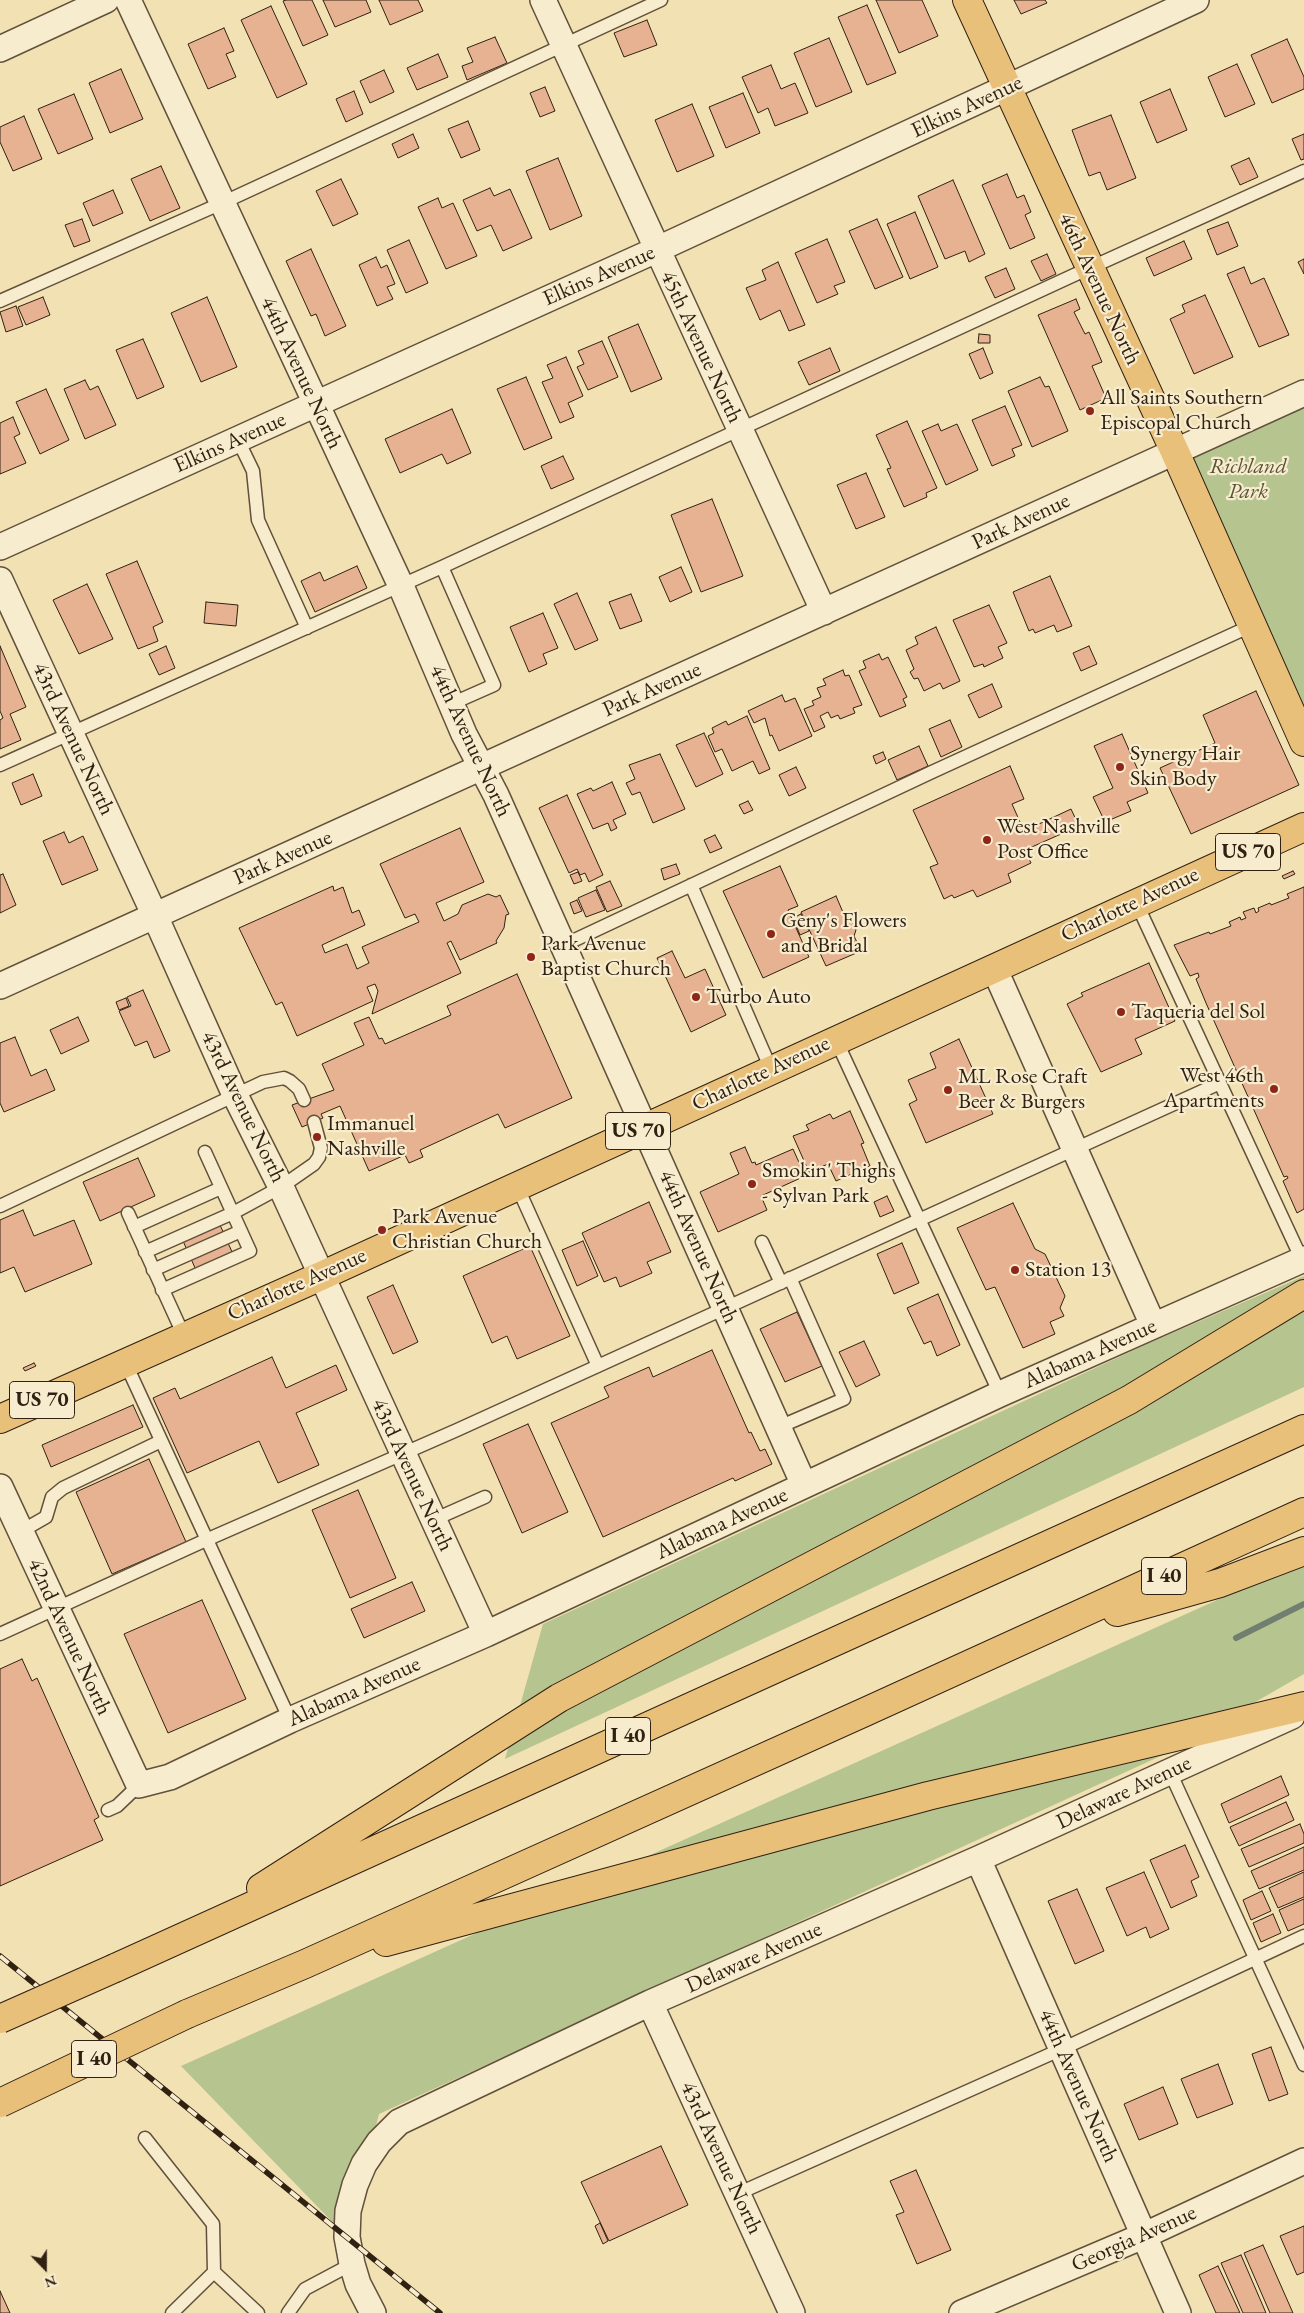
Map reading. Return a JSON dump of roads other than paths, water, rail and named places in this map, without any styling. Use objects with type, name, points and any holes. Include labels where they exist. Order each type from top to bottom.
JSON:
[{"type":"main road","name":"46th Avenue North","points":[[967,0],[1006,89],[1175,452],[1304,742]]},
{"type":"main road","name":"Charlotte Avenue","points":[[0,1419],[321,1276],[1136,902],[1304,827]]},
{"type":"main road","points":[[177,1941],[559,1698],[1129,1400],[1304,1294]]},
{"type":"main road","name":"I 40","points":[[0,2018],[177,1941],[1304,1429]]},
{"type":"main road","name":"I 40","points":[[0,2103],[187,2014],[305,1964],[1304,1512]]},
{"type":"main road","points":[[1024,1639],[1220,1583],[1304,1551]]},
{"type":"main road","points":[[305,1964],[928,1796],[1304,1706]]},
{"type":"street","points":[[0,49],[106,0]]},
{"type":"street","name":"44th Avenue North","points":[[128,0],[401,586],[451,704],[483,767],[564,945],[804,1485]]},
{"type":"street","name":"45th Avenue North","points":[[543,0],[656,250],[824,612]]},
{"type":"street","name":"Elkins Avenue","points":[[0,547],[656,250],[1196,0]]},
{"type":"street","name":"Park Avenue","points":[[0,986],[1304,394]]},
{"type":"street","name":"43rd Avenue North","points":[[0,580],[155,916],[235,1096],[281,1187],[486,1634]]},
{"type":"street","points":[[994,968],[1152,1325]]},
{"type":"street","name":"Alabama Avenue","points":[[139,1785],[170,1777],[290,1720],[486,1634],[1000,1394],[1303,1259]]},
{"type":"street","name":"42nd Avenue North","points":[[0,1488],[139,1785]]},
{"type":"street","name":"Delaware Avenue","points":[[372,2313],[358,2284],[352,2264],[347,2238],[348,2211],[355,2185],[372,2151],[399,2122],[650,2003],[978,1859],[1304,1711]]},
{"type":"street","name":"44th Avenue North","points":[[978,1859],[1178,2313]]},
{"type":"street","name":"43rd Avenue North","points":[[650,2003],[792,2313]]},
{"type":"street","name":"Georgia Avenue","points":[[962,2313],[1143,2236],[1304,2161]]},
{"type":"lane","points":[[0,302],[222,203],[661,0]]},
{"type":"lane","points":[[0,765],[401,586],[1089,268],[1304,171]]},
{"type":"lane","points":[[238,440],[253,470],[258,520],[307,628]]},
{"type":"lane","points":[[442,567],[494,685],[451,704]]},
{"type":"lane","points":[[564,945],[1253,625]]},
{"type":"lane","points":[[691,885],[772,1069]]},
{"type":"lane","points":[[1136,902],[1303,1259]]},
{"type":"lane","points":[[836,1040],[1000,1394]]},
{"type":"lane","points":[[0,1206],[263,1082],[284,1078],[292,1082],[299,1089],[304,1100]]},
{"type":"lane","points":[[0,1634],[206,1540],[403,1454],[1220,1084]]},
{"type":"lane","points":[[145,1252],[233,1213],[281,1187],[314,1164],[319,1157],[320,1138],[314,1122]]},
{"type":"lane","points":[[162,1290],[250,1251],[204,1152]]},
{"type":"lane","points":[[517,1186],[598,1366]]},
{"type":"lane","points":[[134,1227],[221,1188]]},
{"type":"lane","points":[[128,1213],[184,1336]]},
{"type":"lane","points":[[153,1270],[241,1231]]},
{"type":"lane","points":[[762,1242],[786,1280],[844,1398],[779,1427]]},
{"type":"lane","points":[[125,1362],[290,1720]]},
{"type":"lane","points":[[20,1532],[46,1517],[52,1497],[63,1488],[161,1442]]},
{"type":"lane","points":[[433,1520],[485,1497]]},
{"type":"lane","points":[[1170,1772],[1304,2065]]},
{"type":"lane","points":[[108,1810],[117,1806],[139,1785]]},
{"type":"lane","points":[[737,2194],[1062,2049],[1304,1936]]},
{"type":"lane","points":[[145,2138],[213,2224],[214,2272],[258,2313]]},
{"type":"lane","points":[[288,2313],[305,2289],[352,2264]]},
{"type":"lane","points":[[172,2313],[214,2272]]},
{"type":"waterway","points":[[1236,1638],[1304,1604]]},
{"type":"railway","points":[[0,1956],[440,2313]]},
{"type":"place","name":"All Saints Southern Episcopal Church","points":[[1090,411]]},
{"type":"place","name":"Synergy Hair Skin Body","points":[[1120,767]]},
{"type":"place","name":"West Nashville Post Office","points":[[987,840]]},
{"type":"place","name":"Geny's Flowers and Bridal","points":[[771,934]]},
{"type":"place","name":"Park Avenue Baptist Church","points":[[531,957]]},
{"type":"place","name":"Turbo Auto","points":[[696,997]]},
{"type":"place","name":"Taqueria del Sol","points":[[1121,1012]]},
{"type":"place","name":"West 46th Apartments","points":[[1274,1089]]},
{"type":"place","name":"ML Rose Craft Beer & Burgers","points":[[948,1090]]},
{"type":"place","name":"Immanuel Nashville","points":[[317,1137]]},
{"type":"place","name":"Smokin' Thighs - Sylvan Park","points":[[752,1184]]},
{"type":"place","name":"Park Avenue Christian Church","points":[[382,1230]]},
{"type":"place","name":"Station 13","points":[[1015,1270]]},
{"type":"park label","name":"Richland Park","points":[[1248,480]]}]
